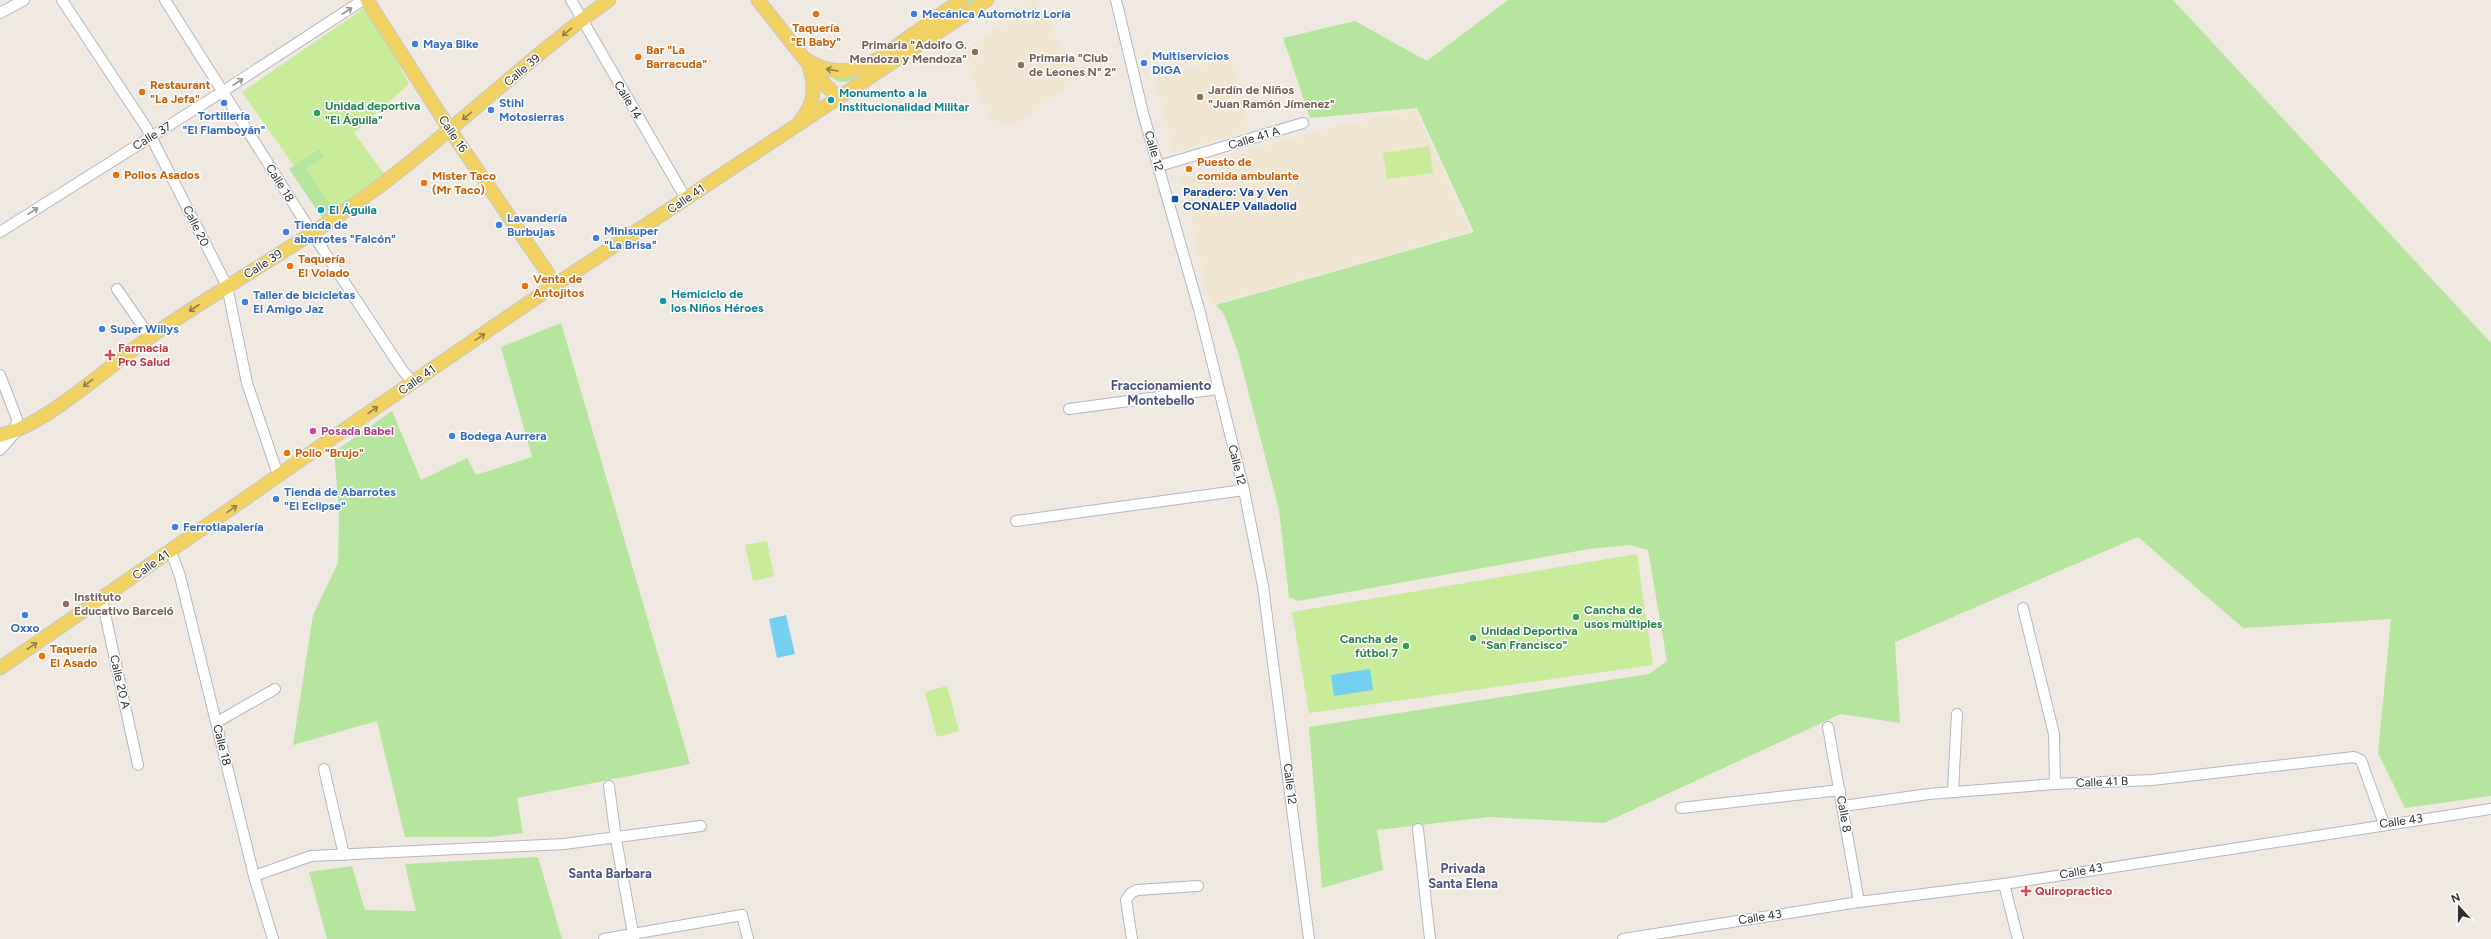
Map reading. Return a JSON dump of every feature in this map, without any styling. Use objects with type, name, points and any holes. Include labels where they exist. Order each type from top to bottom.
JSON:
[{"type":"main road","name":"Calle 16","points":[[367,0],[450,130],[547,272],[554,286]]},
{"type":"main road","name":"Calle 39","points":[[0,436],[15,432],[48,412],[150,337],[227,286],[312,233],[380,186],[450,130],[582,19],[609,0]]},
{"type":"main road","points":[[758,0],[838,98]]},
{"type":"main road","points":[[805,59],[817,67],[837,71],[859,69],[881,58],[961,0]]},
{"type":"main road","name":"Calle 41","points":[[0,668],[102,600],[278,475],[554,286],[791,128],[987,0]]},
{"type":"main road","points":[[791,128],[808,109],[814,92],[812,77],[805,59]]},
{"type":"street","points":[[0,13],[24,0]]},
{"type":"street","name":"Calle 20","points":[[62,0],[150,136],[227,286],[247,383],[278,475]]},
{"type":"street","name":"Calle 18","points":[[166,0],[222,92],[312,233],[403,371],[413,382]]},
{"type":"street","name":"Calle 37","points":[[0,232],[222,92],[363,0]]},
{"type":"street","name":"Calle 14","points":[[571,0],[686,198]]},
{"type":"street","name":"Calle 12","points":[[1116,0],[1143,113],[1159,166],[1244,490],[1267,609],[1309,939]]},
{"type":"street","name":"Calle 41 A","points":[[1159,166],[1303,123]]},
{"type":"street","points":[[117,289],[150,337]]},
{"type":"street","points":[[0,375],[17,419],[15,432],[0,450]]},
{"type":"street","points":[[1069,409],[1218,390]]},
{"type":"street","points":[[1016,521],[1244,490]]},
{"type":"street","name":"Calle 18","points":[[171,552],[180,576],[254,876],[273,939]]},
{"type":"street","name":"Calle 20 A","points":[[102,600],[138,764]]},
{"type":"street","points":[[2023,608],[2054,734],[2055,784]]},
{"type":"street","points":[[217,722],[275,689]]},
{"type":"street","points":[[1953,791],[1957,714]]},
{"type":"street","name":"Calle 8","points":[[1828,727],[1859,902]]},
{"type":"street","name":"Calle 41 B","points":[[1843,806],[1890,797],[1953,791],[1986,791],[2055,784],[2176,778],[2354,757],[2361,760],[2384,824]]},
{"type":"street","points":[[324,769],[344,855]]},
{"type":"street","points":[[609,786],[616,839],[634,936]]},
{"type":"street","points":[[1680,808],[1840,790]]},
{"type":"street","name":"Calle 43","points":[[1627,939],[1859,902],[2004,884],[2384,824],[2491,809]]},
{"type":"street","points":[[254,876],[311,856],[564,844],[616,839],[702,826]]},
{"type":"street","points":[[1418,829],[1430,939]]},
{"type":"street","points":[[2004,884],[2018,939]]},
{"type":"street","points":[[1132,939],[1126,900],[1130,893],[1137,890],[1198,886]]},
{"type":"street","points":[[604,939],[634,936],[742,915],[748,939]]},
{"type":"shaded area","name":"Primaria \"Club de Leones N° 2\"","points":[[1034,2],[1081,77],[1014,126],[990,120],[963,53]]},
{"type":"shaded area","name":"Jardín de Niños \"Juan Ramón Jímenez\"","points":[[1231,58],[1249,130],[1174,152],[1155,79]]},
{"type":"shaded area","points":[[1415,110],[1471,231],[1211,305],[1181,178],[1231,164],[1229,156],[1338,126]]},
{"type":"green space","points":[[968,0],[978,0],[868,74],[846,82],[833,79],[834,76],[872,66]]},
{"type":"green space","points":[[1508,0],[2173,0],[2491,343],[2491,796],[2405,808],[2378,753],[2391,619],[2243,628],[2138,537],[1895,642],[1900,723],[1841,714],[1604,823],[1489,817],[1377,830],[1383,870],[1322,888],[1309,727],[1649,674],[1667,661],[1648,550],[1631,545],[1589,549],[1298,601],[1289,597],[1279,510],[1238,352],[1224,314],[1216,305],[1474,232],[1417,108],[1310,118],[1283,38],[1355,21],[1427,61]]},
{"type":"green space","name":"Unidad deportiva \"El Águila\"","points":[[367,6],[409,84],[354,133],[385,175],[335,211],[307,169],[325,157],[319,149],[294,166],[242,92]]},
{"type":"green space","points":[[1429,146],[1433,173],[1387,179],[1383,153]]},
{"type":"green space","points":[[319,149],[325,157],[307,169],[335,211],[323,219],[289,169]]},
{"type":"green space","points":[[561,323],[690,764],[517,798],[523,833],[490,837],[405,837],[377,721],[293,745],[313,615],[338,563],[339,510],[334,452],[392,411],[421,480],[467,458],[476,475],[532,457],[501,347]]},
{"type":"green space","points":[[767,541],[774,576],[753,581],[745,545]]},
{"type":"green space","name":"Unidad Deportiva \"San Francisco\"","points":[[1637,554],[1653,665],[1309,713],[1292,612]]},
{"type":"green space","points":[[947,686],[959,731],[937,737],[925,692]]},
{"type":"green space","points":[[538,857],[562,939],[327,939],[309,872],[352,866],[365,910],[416,911],[405,864]]},
{"type":"water","points":[[786,615],[795,654],[777,658],[769,619]]},
{"type":"water","points":[[1370,669],[1373,690],[1334,696],[1331,675]]},
{"type":"place","name":"Taquería \"El Baby\"","points":[[816,14]]},
{"type":"place","name":"Mecánica Automotriz Loría","points":[[914,14]]},
{"type":"place","name":"Maya Bike","points":[[415,44]]},
{"type":"place","name":"Primaria \"Adolfo G. Mendoza y Mendoza\"","points":[[975,52]]},
{"type":"place","name":"Bar \"La Barracuda\"","points":[[638,57]]},
{"type":"place","name":"Multiservicios DIGA","points":[[1144,63]]},
{"type":"place","name":"Primaria \"Club de Leones N° 2\"","points":[[1021,65]]},
{"type":"place","name":"Restaurant \"La Jefa\"","points":[[142,92]]},
{"type":"place","name":"Jardín de Niños \"Juan Ramón Jímenez\"","points":[[1200,97]]},
{"type":"place","name":"Monumento a la Institucionalidad Militar","points":[[831,100]]},
{"type":"place","name":"Tortillería \"El Flamboyán\"","points":[[224,103]]},
{"type":"place","name":"Stihl Motosierras","points":[[491,110]]},
{"type":"place","name":"Unidad deportiva \"El Águila\"","points":[[317,113]]},
{"type":"place","name":"Puesto de comida ambulante","points":[[1189,169]]},
{"type":"place","name":"Pollos Asados","points":[[116,175]]},
{"type":"place","name":"Mister Taco (Mr Taco)","points":[[424,183]]},
{"type":"place","name":"Paradero: Va y Ven CONALEP Valladolid","points":[[1175,199]]},
{"type":"place","name":"El Águila","points":[[321,210]]},
{"type":"place","name":"Lavandería Burbujas","points":[[499,225]]},
{"type":"place","name":"Tienda de abarrotes \"Falcón\"","points":[[286,232]]},
{"type":"place","name":"Minisuper \"La Brisa\"","points":[[596,238]]},
{"type":"place","name":"Taquería El Volado","points":[[290,266]]},
{"type":"place","name":"Venta de Antojitos","points":[[525,286]]},
{"type":"place","name":"Hemiciclo de los Niños Héroes","points":[[663,301]]},
{"type":"place","name":"Taller de bicicletas El Amigo Jaz","points":[[245,302]]},
{"type":"place","name":"Super Willys","points":[[102,329]]},
{"type":"place","name":"Farmacia Pro Salud","points":[[110,355]]},
{"type":"place","name":"Posada Babel","points":[[313,431]]},
{"type":"place","name":"Bodega Aurrera","points":[[452,436]]},
{"type":"place","name":"Pollo \"Brujo\"","points":[[287,453]]},
{"type":"place","name":"Tienda de Abarrotes \"El Eclipse\"","points":[[276,499]]},
{"type":"place","name":"Ferrotlapalería","points":[[175,527]]},
{"type":"place","name":"Instituto Educativo Barceló","points":[[66,604]]},
{"type":"place","name":"Oxxo","points":[[25,615]]},
{"type":"place","name":"Cancha de usos múltiples","points":[[1576,617]]},
{"type":"place","name":"Unidad Deportiva \"San Francisco\"","points":[[1473,638]]},
{"type":"place","name":"Cancha de fútbol 7","points":[[1406,646]]},
{"type":"place","name":"Taquería El Asado","points":[[42,656]]},
{"type":"place","name":"Quiropractico","points":[[2026,891]]},
{"type":"district","name":"Fraccionamiento Montebello","points":[[1161,392]]},
{"type":"district","name":"Santa Barbara","points":[[610,873]]},
{"type":"district","name":"Privada Santa Elena","points":[[1463,876]]}]
